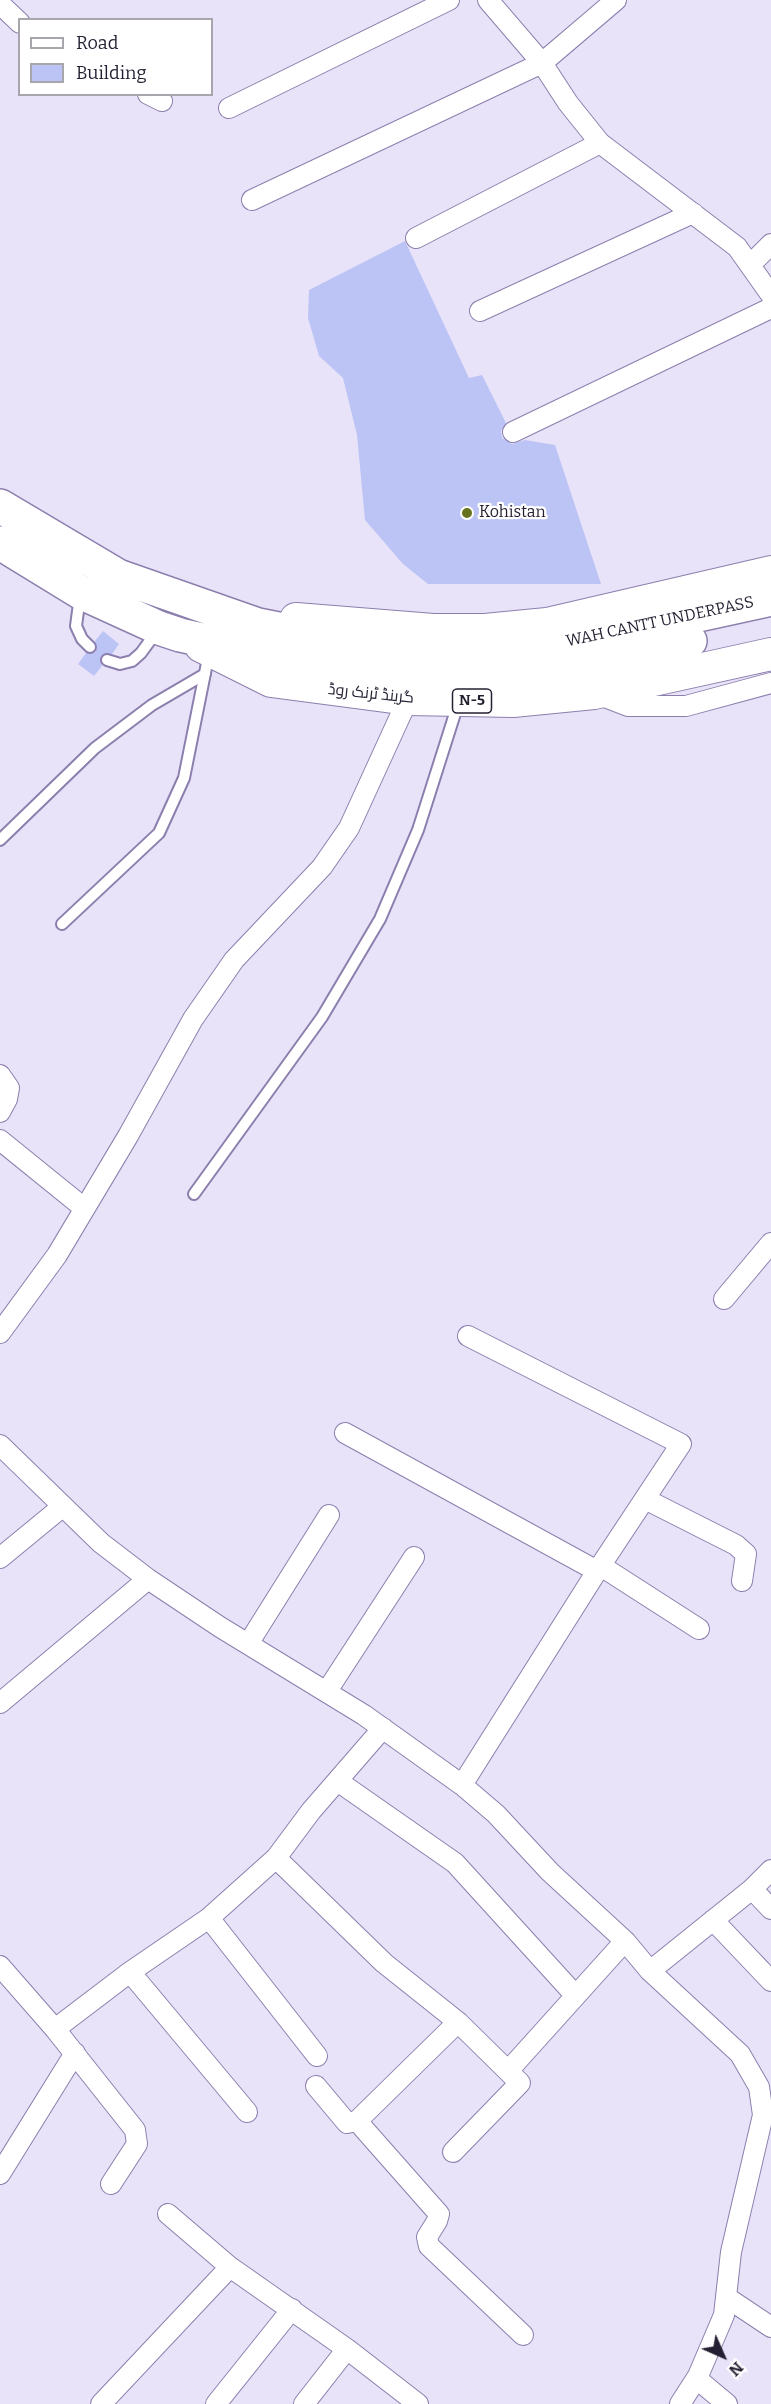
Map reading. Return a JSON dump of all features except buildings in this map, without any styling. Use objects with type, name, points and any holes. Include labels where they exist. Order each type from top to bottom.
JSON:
[{"type":"highway","points":[[0,506],[118,576],[194,604]]},
{"type":"highway","name":"گرینڈ ٹرنک روڈ","points":[[0,543],[80,592],[169,632]]},
{"type":"highway","name":"WAH CANTT UNDERPASS","points":[[194,604],[258,625],[339,641],[430,647],[516,647],[589,639],[771,599]]},
{"type":"highway","name":"WAH CANTT UNDERPASS","points":[[169,632],[315,665],[367,671],[527,671],[620,658],[771,621]]},
{"type":"main road","points":[[194,604],[320,623],[485,630],[547,624],[771,572]]},
{"type":"main road","name":"گرینڈ ٹرنک روڈ","points":[[169,632],[207,662],[272,681],[408,699],[513,701],[594,693],[771,654]]},
{"type":"street","points":[[229,108],[448,0]]},
{"type":"street","points":[[252,200],[542,63],[616,0]]},
{"type":"street","points":[[0,4],[18,21]]},
{"type":"street","points":[[498,4],[542,63],[568,103],[600,143],[737,247],[771,296]]},
{"type":"street","points":[[416,238],[600,143]]},
{"type":"street","points":[[480,311],[693,213]]},
{"type":"street","points":[[750,265],[771,244]]},
{"type":"street","points":[[513,432],[771,308]]},
{"type":"street","points":[[594,693],[628,706],[686,706],[771,683]]},
{"type":"street","points":[[0,1333],[57,1255],[128,1137],[193,1019],[234,960],[322,867],[349,828],[408,699]]},
{"type":"street","points":[[0,1075],[9,1088],[8,1099],[0,1112]]},
{"type":"street","points":[[0,1140],[84,1208]]},
{"type":"street","points":[[724,1299],[771,1243]]},
{"type":"street","points":[[462,1785],[599,1568],[681,1444],[468,1336]]},
{"type":"street","points":[[345,1434],[599,1568],[699,1629]]},
{"type":"street","points":[[0,1445],[101,1543],[148,1579],[248,1644],[327,1691],[462,1785],[496,1814],[550,1872],[625,1941],[650,1971],[740,2054],[759,2086],[767,2117],[731,2252],[724,2315],[697,2379],[680,2404]]},
{"type":"street","points":[[645,1499],[736,1545],[746,1554],[742,1581]]},
{"type":"street","points":[[0,1558],[62,1507]]},
{"type":"street","points":[[248,1644],[329,1515]]},
{"type":"street","points":[[327,1691],[414,1557]]},
{"type":"street","points":[[0,1703],[148,1579]]},
{"type":"street","points":[[55,2029],[130,1972],[209,1918],[276,1857],[310,1811],[339,1782],[382,1728]]},
{"type":"street","points":[[339,1782],[455,1863],[574,1995]]},
{"type":"street","points":[[276,1857],[384,1963],[458,2022],[520,2083],[453,2152]]},
{"type":"street","points":[[650,1971],[752,1889],[771,1870]]},
{"type":"street","points":[[752,1889],[771,1909]]},
{"type":"street","points":[[209,1918],[317,2056]]},
{"type":"street","points":[[712,1920],[771,1980]]},
{"type":"street","points":[[508,2071],[625,1941]]},
{"type":"street","points":[[0,1966],[75,2053],[135,2130],[137,2144],[111,2184]]},
{"type":"street","points":[[130,1972],[247,2112]]},
{"type":"street","points":[[316,2086],[347,2123],[357,2121],[458,2022]]},
{"type":"street","points":[[0,2174],[75,2053]]},
{"type":"street","points":[[357,2121],[439,2214],[427,2237],[429,2246],[522,2335]]},
{"type":"street","points":[[168,2214],[230,2267],[347,2349],[418,2404]]},
{"type":"street","points":[[101,2404],[230,2267]]},
{"type":"street","points":[[726,2297],[771,2327]]},
{"type":"street","points":[[216,2404],[292,2309]]},
{"type":"street","points":[[304,2404],[347,2349]]},
{"type":"street","points":[[697,2379],[727,2404]]},
{"type":"lane","points":[[80,592],[76,626],[82,639],[90,647]]},
{"type":"lane","points":[[106,660],[120,664],[132,661],[169,632]]},
{"type":"lane","points":[[0,840],[96,748],[207,662]]},
{"type":"lane","points":[[62,924],[159,833],[183,778],[207,662]]},
{"type":"lane","points":[[194,1194],[322,1017],[380,919],[418,830],[459,700]]},
{"type":"place","name":"Kohistan","points":[[467,513]]}]
